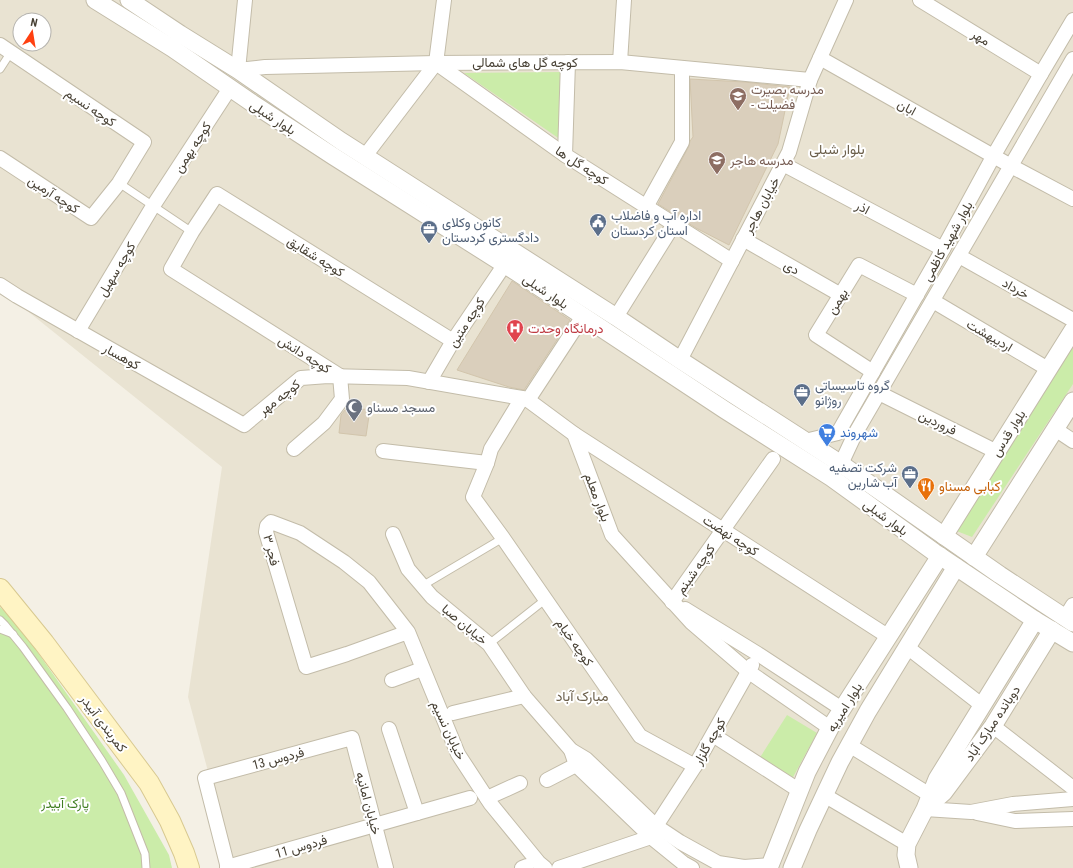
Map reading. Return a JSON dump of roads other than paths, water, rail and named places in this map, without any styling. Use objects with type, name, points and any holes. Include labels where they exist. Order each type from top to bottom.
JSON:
[{"type":"main road","name":"کمربندی آبیدر","points":[[0,589],[44,643],[149,783],[170,821],[189,868]]},
{"type":"street","name":"بلوار شبلی","points":[[95,0],[172,48],[252,103],[505,264],[725,410],[832,478],[956,567],[1035,620],[1073,643]]},
{"type":"street","name":"بلوار شبلی","points":[[129,0],[238,70],[341,141],[616,317],[841,464],[974,557],[1070,616]]},
{"type":"street","points":[[230,88],[238,70],[245,0]]},
{"type":"street","points":[[365,156],[436,63],[444,0]]},
{"type":"street","points":[[620,62],[624,0]]},
{"type":"street","name":"خیابان هاجر","points":[[680,360],[789,152],[810,80],[846,0]]},
{"type":"street","name":"مهر","points":[[920,0],[1041,74]]},
{"type":"street","name":"بلوار شهید کاظمی","points":[[805,441],[838,433],[994,156],[1073,20]]},
{"type":"street","name":"کوچه نسیم","points":[[5,48],[144,142],[119,183]]},
{"type":"street","name":"ابان","points":[[820,58],[1011,166],[1073,199]]},
{"type":"street","name":"بلوار شهید کاظمی","points":[[841,464],[879,393],[1011,166],[1067,83],[1073,59]]},
{"type":"street","points":[[565,155],[568,62]]},
{"type":"street","name":"کوچه گل های شمالی","points":[[238,70],[265,67],[436,63],[620,62],[810,80]]},
{"type":"street","name":"کوچه گل ها","points":[[436,63],[565,155],[732,261]]},
{"type":"street","points":[[646,207],[682,142],[682,68]]},
{"type":"street","name":"کوچه بهمن","points":[[153,206],[230,88]]},
{"type":"street","name":"کوچه آرمین","points":[[0,158],[91,218],[119,183]]},
{"type":"street","name":"اذر","points":[[783,164],[943,249]]},
{"type":"street","name":"کوچه شقایق","points":[[192,232],[217,194],[453,341]]},
{"type":"street","name":"کوچه سهیل","points":[[78,331],[153,206]]},
{"type":"street","points":[[616,317],[674,224]]},
{"type":"street","name":"کوچه دانش","points":[[192,232],[171,270],[340,376],[408,378],[525,399]]},
{"type":"street","name":"دی","points":[[743,239],[841,294]]},
{"type":"street","name":"خرداد","points":[[959,256],[1073,320]]},
{"type":"street","name":"کوچه متین","points":[[428,382],[453,341],[505,264]]},
{"type":"street","name":"بهمن","points":[[873,372],[816,335],[859,265],[917,295]]},
{"type":"street","name":"کوهسار","points":[[0,285],[244,425]]},
{"type":"street","name":"اردیبهشت","points":[[933,301],[1048,369]]},
{"type":"street","points":[[383,451],[487,463],[491,449],[583,316]]},
{"type":"street","name":"بلوار قدس","points":[[944,536],[1073,330]]},
{"type":"street","points":[[294,449],[324,424],[342,399],[340,376]]},
{"type":"street","name":"کوچه مهر","points":[[244,425],[301,378],[340,376]]},
{"type":"street","name":"فروردین","points":[[879,393],[997,452]]},
{"type":"street","points":[[525,399],[574,434]]},
{"type":"street","points":[[974,557],[1073,401]]},
{"type":"street","points":[[1055,429],[1073,441]]},
{"type":"street","name":"کوچه نهضت","points":[[574,434],[889,637]]},
{"type":"street","name":"بلوار معلم","points":[[574,434],[612,535],[692,623],[749,672],[830,728]]},
{"type":"street","name":"کوچه شبنم","points":[[672,602],[773,459]]},
{"type":"street","name":"کوچه خیام","points":[[487,463],[473,497],[546,599],[640,736],[695,766]]},
{"type":"street","name":"فجر ۳","points":[[369,582],[344,562],[300,534],[271,522],[267,526],[266,532],[306,667],[408,632]]},
{"type":"street","name":"خیابان صبا","points":[[393,534],[408,569],[422,586],[432,597],[489,644],[524,696],[571,750],[586,758],[684,863],[692,868]]},
{"type":"street","name":"بلوار امیریه","points":[[770,866],[807,772],[830,728],[940,556]]},
{"type":"street","name":"بلوار امیریه","points":[[792,868],[824,795],[849,745],[868,711],[956,567]]},
{"type":"street","name":"خیابان نسیم","points":[[369,582],[408,632],[458,754],[487,798],[539,863],[545,868]]},
{"type":"street","name":"بلوار معلم","points":[[672,602],[698,616],[842,709]]},
{"type":"street","name":"دوبانده مبارک آباد","points":[[907,844],[937,779],[1035,620]]},
{"type":"street","name":"دوبانده مبارک آباد","points":[[927,802],[944,792],[993,726],[1052,630]]},
{"type":"street","points":[[906,648],[982,706]]},
{"type":"street","name":"کوچه گلزار","points":[[654,831],[695,766],[758,654]]},
{"type":"street","points":[[392,680],[422,668]]},
{"type":"street","points":[[453,713],[524,696]]},
{"type":"street","points":[[993,726],[1073,788]]},
{"type":"street","points":[[389,729],[417,813]]},
{"type":"street","points":[[713,735],[800,791]]},
{"type":"street","name":"فردوس 13","points":[[228,867],[205,778],[352,738]]},
{"type":"street","name":"خیابان امانیه","points":[[352,738],[386,868]]},
{"type":"street","points":[[849,745],[927,802],[971,812],[1015,821],[1073,818],[1070,812],[1073,799],[1013,804],[971,812]]},
{"type":"street","name":"خیابان صبا","points":[[571,750],[576,765],[654,831],[680,842],[718,863],[744,867],[770,866]]},
{"type":"street","points":[[547,780],[576,765]]},
{"type":"street","points":[[487,798],[520,783]]},
{"type":"street","points":[[824,795],[907,844],[906,855],[910,868]]},
{"type":"street","name":"فردوس 11","points":[[228,867],[470,798]]},
{"type":"street","points":[[787,822],[808,830]]},
{"type":"street","points":[[559,868],[654,831]]},
{"type":"lane","points":[[0,69],[5,48]]},
{"type":"lane","points":[[119,183],[192,232]]},
{"type":"lane","points":[[422,586],[503,538]]},
{"type":"lane","points":[[489,644],[546,599]]},
{"type":"lane","points":[[0,620],[13,634],[66,708],[102,761],[121,793],[144,854],[146,868]]},
{"type":"lane","points":[[0,629],[13,634]]},
{"type":"place","name":"مدرسه بصیرت - فضیلت","points":[[738,111]]},
{"type":"place","name":"مدرسه هاجر","points":[[717,175]]},
{"type":"place","name":"اداره آب و فاضلاب استان کردستان","points":[[598,237]]},
{"type":"place","name":"کانون وکلای دادگستری کردستان","points":[[429,244]]},
{"type":"place","name":"درمانگاه وحدت","points":[[515,343]]},
{"type":"place","name":"گروه تاسیساتی روژانو","points":[[802,407]]},
{"type":"place","name":"مسجد مسناو","points":[[354,422]]},
{"type":"place","name":"شهروند","points":[[827,447]]},
{"type":"place","name":"شرکت تصفیه آب شارین","points":[[910,489]]},
{"type":"place","name":"کبابی مسناو","points":[[926,501]]},
{"type":"district","name":"بلوار شبلی","points":[[837,149]]},
{"type":"district","name":"مبارک آباد","points":[[582,696]]},
{"type":"park label","name":"پارک آبیدر","points":[[65,803]]}]
